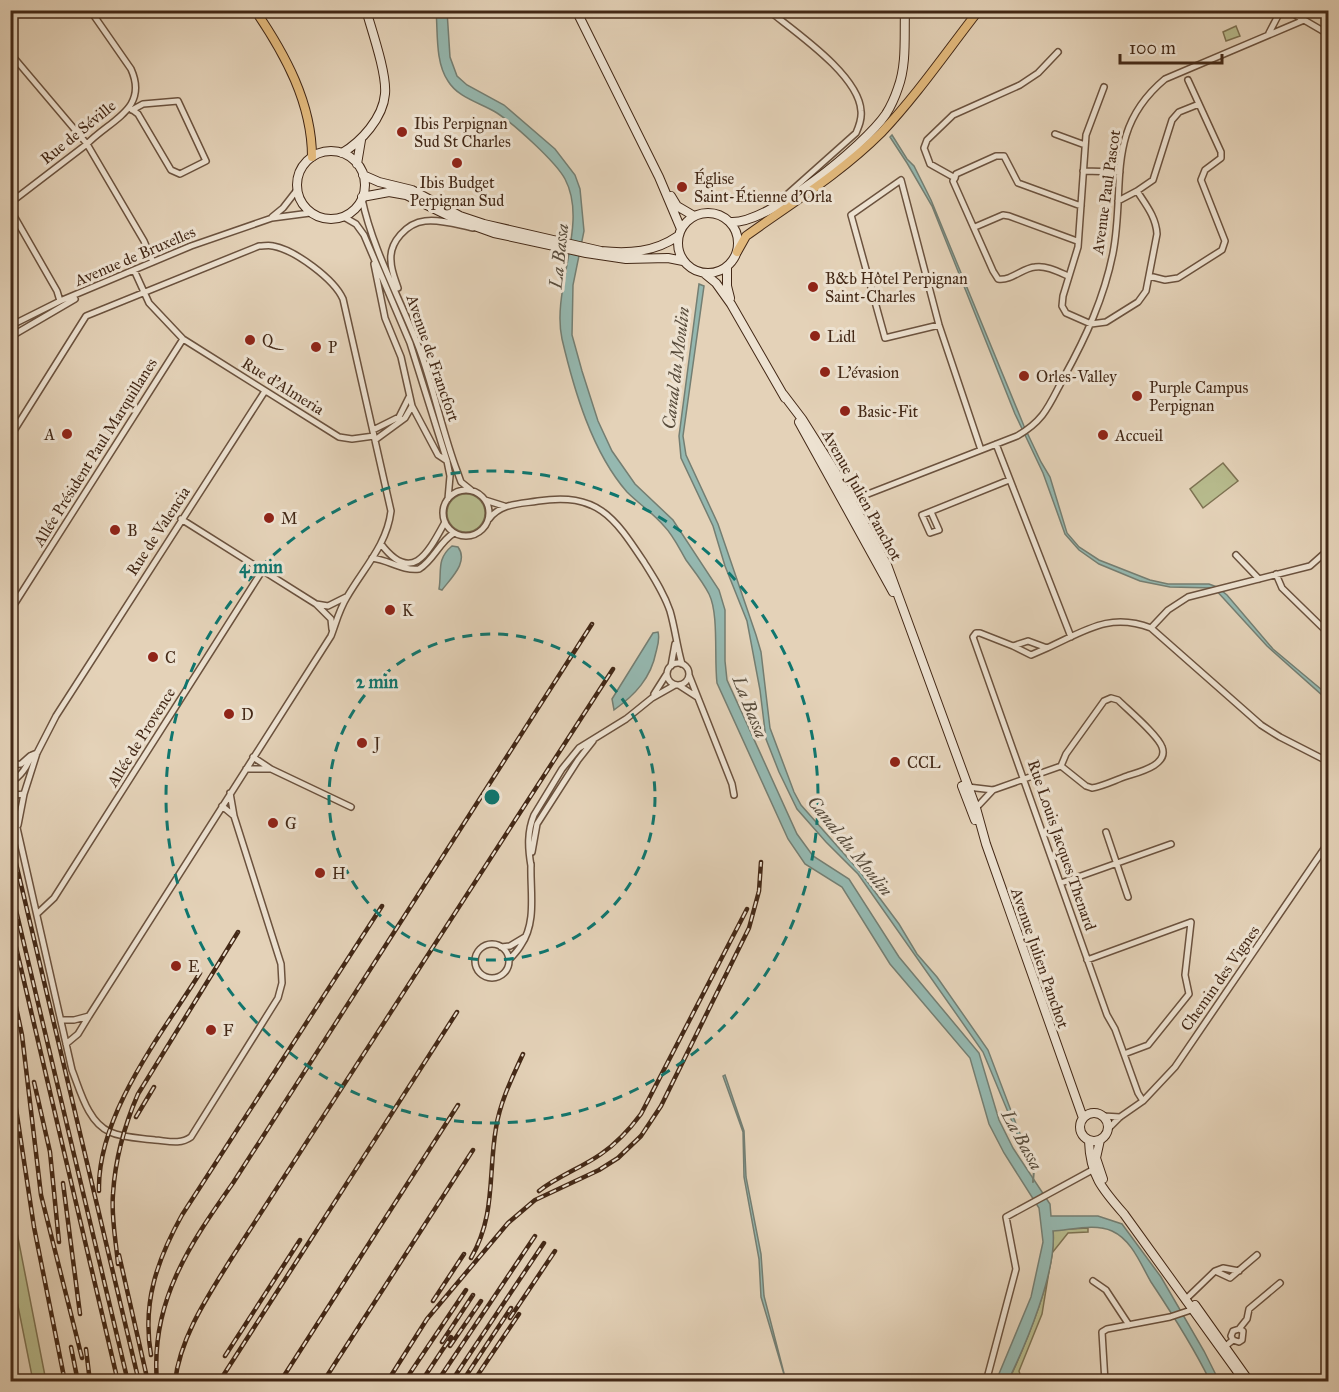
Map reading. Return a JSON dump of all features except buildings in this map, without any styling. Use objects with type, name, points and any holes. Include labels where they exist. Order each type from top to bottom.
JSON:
[{"type":"main road","points":[[255,10],[289,64],[308,120],[312,139],[312,157]]},
{"type":"main road","points":[[357,164],[361,140],[380,110],[385,94],[383,76],[366,10]]},
{"type":"main road","points":[[576,10],[659,177],[677,206],[694,216]]},
{"type":"main road","points":[[730,222],[741,223],[773,208],[845,155],[872,130],[886,113],[901,78],[904,64],[905,10]]},
{"type":"main road","points":[[659,177],[680,232],[678,249],[683,261],[693,270],[705,274],[727,267],[746,237],[835,173],[880,134],[979,10]]},
{"type":"main road","points":[[342,153],[361,140]]},
{"type":"main road","points":[[331,151],[342,153],[357,164],[363,175],[362,198],[354,210],[344,217],[327,219],[310,213],[297,190],[300,171],[312,157],[331,151]]},
{"type":"main road","points":[[363,175],[379,182],[412,190],[460,216],[565,246]]},
{"type":"main road","points":[[362,198],[389,192],[406,195],[455,219],[494,232],[626,259],[668,258],[683,261]]},
{"type":"main road","points":[[587,251],[618,253],[642,251],[668,243],[694,216],[714,213],[723,216],[736,231],[739,242],[737,252]]},
{"type":"main road","name":"Avenue Julien Panchot","points":[[727,267],[727,286],[731,304]]},
{"type":"main road","name":"Avenue Julien Panchot","points":[[705,274],[716,283],[731,304],[848,501],[904,615],[976,808],[986,844],[1069,1082],[1086,1116]]},
{"type":"main road","name":"Avenue Julien Panchot","points":[[953,746],[967,800],[986,844]]},
{"type":"main road","points":[[1089,1141],[1100,1140],[1108,1129],[1103,1116],[1096,1113],[1086,1116],[1080,1131],[1089,1141],[1090,1159],[1095,1169],[1124,1214],[1187,1298],[1192,1310],[1247,1382]]},
{"type":"main road","points":[[1095,1169],[1100,1140]]},
{"type":"street","name":"Rue de Séville","points":[[10,203],[131,109],[137,91],[135,78],[90,10]]},
{"type":"street","points":[[768,10],[842,73],[862,109],[861,122],[856,133],[773,208]]},
{"type":"street","points":[[1267,35],[1273,28],[1281,10]]},
{"type":"street","points":[[1287,10],[1329,34]]},
{"type":"street","name":"Avenue Paul Pascot","points":[[848,501],[1017,436],[1034,426],[1043,415],[1091,324],[1104,288],[1113,253],[1126,132],[1135,112],[1149,93],[1165,79],[1304,20]]},
{"type":"street","points":[[955,178],[930,164],[924,148],[927,140],[953,115],[1020,85],[1038,73],[1058,52]]},
{"type":"street","points":[[10,53],[87,144],[144,241],[153,262]]},
{"type":"street","points":[[1149,276],[1165,280],[1178,278],[1222,250],[1225,241],[1203,190],[1201,180],[1205,170],[1221,158],[1221,152],[1188,80]]},
{"type":"street","points":[[1104,87],[1086,135],[1078,247],[1068,276],[1062,306],[1066,313],[1091,324],[1106,322],[1143,297],[1149,276],[1157,225],[1137,191]]},
{"type":"street","points":[[178,101],[206,161],[180,174],[175,173],[138,114],[131,109],[143,104],[178,101]]},
{"type":"street","points":[[1118,201],[1153,180],[1172,120],[1176,114],[1198,104]]},
{"type":"street","points":[[1055,134],[1085,145]]},
{"type":"street","points":[[1068,276],[1045,267],[1034,267],[1005,280],[998,279],[953,181],[956,174],[996,156],[1004,156],[1018,183],[1081,206]]},
{"type":"street","points":[[1083,171],[1120,172]]},
{"type":"street","points":[[939,325],[885,338],[851,215],[901,180],[939,325],[981,450]]},
{"type":"street","name":"Avenue de Bruxelles","points":[[272,218],[297,190]]},
{"type":"street","name":"Avenue de Francfort","points":[[362,198],[381,260],[419,349],[450,453],[462,482],[471,490]]},
{"type":"street","points":[[10,209],[57,291],[60,302]]},
{"type":"street","name":"Avenue de Bruxelles","points":[[10,326],[153,262],[272,218],[310,213]]},
{"type":"street","points":[[975,227],[1003,215],[1077,241]]},
{"type":"street","name":"Avenue de Francfort","points":[[344,217],[360,229],[410,343],[447,461],[450,476],[448,499]]},
{"type":"street","points":[[419,349],[393,275],[390,258],[400,234],[411,225],[425,221],[439,221],[494,232]]},
{"type":"street","points":[[10,437],[86,316],[259,246],[271,245],[286,249],[327,277],[338,288],[343,299],[390,511],[389,528],[347,596],[331,636],[78,1034],[66,1044]]},
{"type":"street","points":[[374,258],[382,307],[401,357],[412,406],[438,455],[447,461]]},
{"type":"street","name":"Rue d'Almeria","points":[[134,270],[142,292],[156,312],[183,339],[339,437],[352,439],[374,435]]},
{"type":"street","points":[[10,337],[89,291]]},
{"type":"street","name":"Allée Président Paul Marquillanes","points":[[10,611],[183,339]]},
{"type":"street","name":"Rue de Valencia","points":[[34,754],[181,519],[265,391]]},
{"type":"street","points":[[374,435],[399,417],[409,397]]},
{"type":"street","points":[[374,435],[405,418],[412,406]]},
{"type":"street","points":[[996,444],[1071,637]]},
{"type":"street","points":[[931,512],[1010,480]]},
{"type":"street","points":[[489,519],[490,513],[485,500],[471,490],[458,491],[448,499],[443,510],[445,522],[454,533],[463,536],[474,535],[483,529],[493,513],[506,506]]},
{"type":"street","points":[[485,500],[506,506],[564,498],[577,500],[592,505],[616,522],[662,592],[671,616],[682,664],[687,669],[700,700],[732,784],[734,795]]},
{"type":"street","points":[[181,519],[316,604],[331,619],[331,636]]},
{"type":"street","points":[[381,544],[389,554],[403,564],[416,563],[424,556],[445,522]]},
{"type":"street","points":[[372,558],[405,569],[419,569],[444,539],[454,533]]},
{"type":"street","points":[[1325,760],[1261,725],[1151,628],[1168,610],[1188,597],[1310,566],[1329,550]]},
{"type":"street","points":[[1236,555],[1259,579]]},
{"type":"street","name":"Allée de Provence","points":[[38,913],[54,898],[262,571]]},
{"type":"street","points":[[1276,574],[1282,588],[1324,629],[1329,624]]},
{"type":"street","points":[[316,604],[328,606],[347,596]]},
{"type":"street","name":"Rue Louis Jacques Thenard","points":[[1143,1101],[1115,1029],[1107,1015],[973,637],[976,633],[980,633],[1031,655],[1092,627],[1116,621],[1137,623],[1151,628]]},
{"type":"street","name":"Rue Louis Jacques Thenard","points":[[1013,646],[1028,641],[1047,648]]},
{"type":"street","points":[[652,698],[671,666],[676,643]]},
{"type":"street","points":[[671,666],[676,663],[682,664]]},
{"type":"street","points":[[666,675],[669,682],[700,700]]},
{"type":"street","points":[[526,936],[510,946],[501,947],[492,944],[483,946],[476,957],[476,967],[483,975],[494,977],[503,973],[526,936],[531,918],[531,866],[528,834],[534,815],[572,756],[579,748],[626,719],[652,698],[686,682],[689,675]]},
{"type":"street","points":[[968,787],[993,790],[1061,766],[1066,754],[1104,701],[1111,698],[1125,706],[1160,742],[1164,750],[1162,757],[1150,768],[1092,788],[1086,786],[1061,766]]},
{"type":"street","points":[[17,828],[34,754]]},
{"type":"street","points":[[10,765],[21,764],[34,754]]},
{"type":"street","points":[[10,783],[26,769],[34,754]]},
{"type":"street","points":[[253,758],[271,770],[351,807]]},
{"type":"street","points":[[246,769],[271,770]]},
{"type":"street","points":[[976,808],[993,790]]},
{"type":"street","points":[[24,794],[10,795],[72,1070],[88,1109],[109,1132],[179,1142],[191,1137],[278,998],[282,983],[281,964],[234,816],[230,793]]},
{"type":"street","points":[[222,806],[234,816]]},
{"type":"street","points":[[1106,832],[1128,897]]},
{"type":"street","name":"Chemin des Vignes","points":[[1108,1129],[1120,1117],[1143,1101],[1175,1067],[1329,843]]},
{"type":"street","points":[[1061,883],[1172,844]]},
{"type":"street","points":[[1087,960],[1191,922],[1185,975],[1189,994],[1148,1045],[1124,1054]]},
{"type":"street","points":[[501,947],[509,960]]},
{"type":"street","points":[[62,1020],[89,1016]]},
{"type":"street","points":[[1103,1116],[1120,1117]]},
{"type":"street","points":[[986,1382],[1016,1269],[1006,1217],[1095,1169]]},
{"type":"street","points":[[1187,1298],[1215,1271],[1230,1278],[1257,1255]]},
{"type":"street","points":[[1093,1281],[1106,1290],[1129,1325]]},
{"type":"street","points":[[1233,1340],[1231,1336],[1233,1331],[1239,1329],[1247,1318],[1249,1309],[1280,1283]]},
{"type":"street","points":[[1105,1382],[1102,1332],[1192,1310]]},
{"type":"street","points":[[1233,1340],[1239,1342],[1242,1340],[1243,1331],[1239,1329]]},
{"type":"street","points":[[1223,1348],[1233,1340]]},
{"type":"green space","points":[[1236,26],[1240,36],[1226,41],[1223,32]]},
{"type":"green space","points":[[1223,463],[1238,481],[1203,508],[1190,489]]},
{"type":"green space","points":[[466,494],[479,500],[485,513],[479,526],[466,532],[453,526],[447,513],[453,500]]},
{"type":"green space","points":[[11,1201],[46,1381],[33,1381],[11,1271]]},
{"type":"green space","points":[[1088,1228],[1088,1232],[1068,1233],[1052,1253],[1053,1230]]},
{"type":"green space","points":[[1049,1269],[1042,1314],[1019,1371],[1022,1381],[1008,1382],[1039,1307]]},
{"type":"water","points":[[436,11],[447,11],[450,57],[457,76],[467,85],[504,105],[555,149],[575,175],[580,189],[584,231],[573,285],[572,335],[598,421],[612,451],[635,484],[673,520],[719,590],[725,610],[727,680],[797,834],[813,856],[849,879],[899,957],[979,1053],[999,1120],[1013,1148],[1050,1204],[1051,1216],[1098,1216],[1122,1224],[1161,1277],[1219,1381],[1210,1381],[1190,1343],[1125,1240],[1112,1231],[1091,1227],[1053,1231],[1050,1266],[1039,1307],[1008,1381],[996,1381],[1031,1297],[1043,1242],[1039,1208],[1004,1153],[989,1124],[970,1058],[890,964],[842,887],[805,864],[788,839],[717,683],[715,624],[709,594],[667,530],[627,492],[615,476],[594,439],[572,379],[562,339],[560,320],[573,216],[571,197],[565,179],[544,154],[514,126],[497,113],[452,87],[441,65]]},
{"type":"water","points":[[892,135],[914,166],[931,200],[1024,426],[1050,477],[1067,533],[1079,547],[1099,560],[1150,580],[1168,584],[1209,584],[1217,587],[1227,595],[1273,649],[1328,695],[1328,698],[1267,646],[1214,588],[1170,587],[1140,581],[1099,564],[1079,550],[1065,534],[1043,473],[1015,414],[932,206],[890,137]]},
{"type":"water","name":"La Bassa","points":[[699,284],[704,286],[683,436],[686,455],[718,524],[756,635],[761,652],[770,728],[794,792],[801,805],[861,873],[988,1050],[1018,1129],[1034,1163],[1030,1165],[983,1052],[858,874],[797,809],[766,739],[760,690],[747,621],[725,566],[713,526],[681,458],[679,436]]},
{"type":"water","points":[[452,546],[458,547],[461,553],[460,564],[442,590],[439,589],[442,561]]},
{"type":"water","points":[[658,632],[659,640],[654,661],[646,678],[629,698],[614,710],[612,699],[653,633]]},
{"type":"water","points":[[725,1075],[744,1131],[746,1177],[761,1254],[764,1296],[786,1381],[761,1297],[759,1259],[744,1177],[743,1132],[723,1076]]},
{"type":"waterway","name":"Canal du Moulin","points":[[1031,1164],[1034,1170],[1033,1182]]},
{"type":"railway","points":[[157,1382],[156,1353],[160,1326],[176,1275],[188,1252],[592,624]]},
{"type":"railway","points":[[175,1382],[189,1333],[213,1288],[613,669]]},
{"type":"railway","points":[[10,838],[139,1382]]},
{"type":"railway","points":[[387,1382],[427,1319],[508,1223],[535,1200],[599,1170],[618,1158],[641,1136],[661,1106],[749,928],[759,891],[761,862]]},
{"type":"railway","points":[[10,885],[128,1382]]},
{"type":"railway","points":[[151,1355],[150,1300],[159,1265],[173,1232],[382,906]]},
{"type":"railway","points":[[539,1191],[607,1150],[623,1136],[641,1114],[747,909]]},
{"type":"railway","points":[[118,1264],[113,1220],[113,1194],[118,1156],[129,1118],[138,1094],[238,932]]},
{"type":"railway","points":[[16,947],[118,1382]]},
{"type":"railway","points":[[99,1191],[101,1162],[108,1134],[120,1105],[150,1049],[200,973]]},
{"type":"railway","points":[[10,979],[22,1035],[41,1195],[82,1358]]},
{"type":"railway","points":[[219,1382],[457,1012]]},
{"type":"railway","points":[[471,1258],[479,1242],[488,1210],[500,1109],[523,1054]]},
{"type":"railway","points":[[10,1069],[34,1227],[65,1382]]},
{"type":"railway","points":[[34,1082],[50,1152],[59,1242]]},
{"type":"railway","points":[[136,1117],[154,1087]]},
{"type":"railway","points":[[280,1382],[458,1105]]},
{"type":"railway","points":[[323,1382],[473,1150]]},
{"type":"railway","points":[[63,1183],[80,1314]]},
{"type":"railway","points":[[437,1382],[535,1236]]},
{"type":"railway","points":[[225,1356],[300,1240]]},
{"type":"railway","points":[[451,1382],[544,1243]]},
{"type":"railway","points":[[510,1318],[555,1251]]},
{"type":"railway","points":[[433,1301],[464,1254]]},
{"type":"railway","points":[[119,1255],[148,1382]]},
{"type":"railway","points":[[404,1382],[466,1290]]},
{"type":"railway","points":[[442,1342],[473,1295]]},
{"type":"railway","points":[[450,1346],[481,1301]]},
{"type":"railway","points":[[462,1382],[511,1308]]},
{"type":"railway","points":[[473,1382],[519,1314]]},
{"type":"railway","points":[[421,1382],[451,1337]]},
{"type":"railway","points":[[71,1347],[78,1382]]},
{"type":"railway","points":[[86,1349],[90,1382]]},
{"type":"place","name":"Ibis Perpignan Sud St Charles","points":[[402,132]]},
{"type":"place","name":"Ibis Budget Perpignan Sud","points":[[457,163]]},
{"type":"place","name":"Église Saint-Étienne d'Orla","points":[[682,187]]},
{"type":"place","name":"B&b Hôtel Perpignan Saint-Charles","points":[[813,287]]},
{"type":"place","name":"Lidl","points":[[815,336]]},
{"type":"place","name":"Q","points":[[250,340]]},
{"type":"place","name":"P","points":[[316,347]]},
{"type":"place","name":"L'évasion","points":[[825,372]]},
{"type":"place","name":"Orles-Valley","points":[[1024,376]]},
{"type":"place","name":"Purple Campus Perpignan","points":[[1137,396]]},
{"type":"place","name":"Basic-Fit","points":[[845,411]]},
{"type":"place","name":"A","points":[[67,434]]},
{"type":"place","name":"Accueil","points":[[1103,435]]},
{"type":"place","name":"M","points":[[269,518]]},
{"type":"place","name":"B","points":[[115,530]]},
{"type":"place","name":"K","points":[[390,610]]},
{"type":"place","name":"C","points":[[153,657]]},
{"type":"place","name":"D","points":[[229,714]]},
{"type":"place","name":"J","points":[[362,743]]},
{"type":"place","name":"CCL","points":[[895,762]]},
{"type":"place","name":"G","points":[[273,823]]},
{"type":"place","name":"H","points":[[320,873]]},
{"type":"place","name":"E","points":[[176,966]]},
{"type":"place","name":"F","points":[[211,1030]]}]
